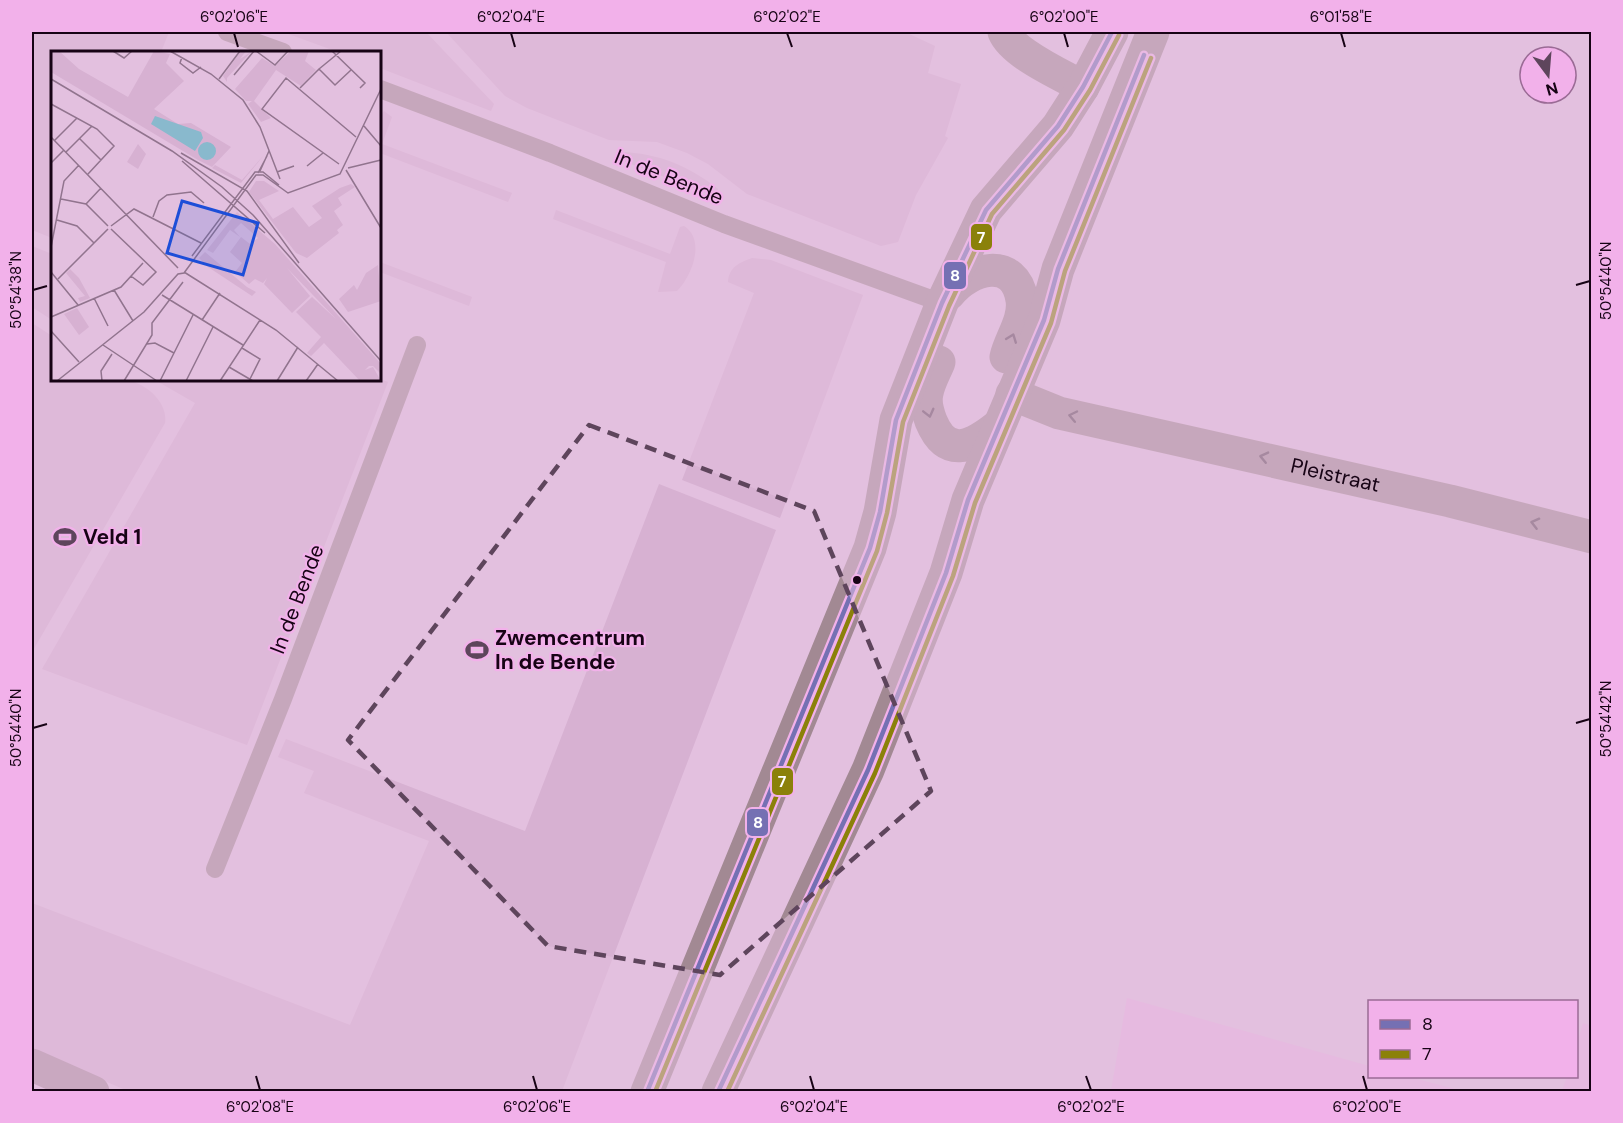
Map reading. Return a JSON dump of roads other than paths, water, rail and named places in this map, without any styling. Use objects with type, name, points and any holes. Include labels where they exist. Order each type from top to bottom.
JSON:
[{"type":"highway","points":[[32,1065],[93,1092]]},
{"type":"main road","points":[[647,1092],[813,692],[870,548],[880,512],[896,420],[939,310],[986,210],[1058,126],[1083,87],[1112,32]]},
{"type":"main road","points":[[718,1091],[868,770],[946,573],[968,500],[1044,320],[1058,269],[1153,32]]},
{"type":"main road","points":[[998,426],[977,442],[959,446],[947,443],[934,428],[927,407],[926,394],[943,345],[939,310],[956,285],[979,270],[1000,272],[1012,279],[1022,301],[1022,314],[1006,355],[1006,375],[1012,394]]},
{"type":"street","points":[[1004,32],[1006,38],[1028,55],[1083,87]]},
{"type":"street","name":"Pleistraat","points":[[1012,394],[1059,413],[1428,496],[1592,537]]},
{"type":"lane","points":[[227,32],[280,51]]},
{"type":"lane","name":"In de Bende","points":[[381,89],[550,153],[939,310]]},
{"type":"lane","name":"In de Bende","points":[[215,868],[283,699],[417,345]]},
{"type":"place","name":"Veld 1","points":[[65,537]]},
{"type":"place","name":"Zwemcentrum In de Bende","points":[[477,650]]}]
